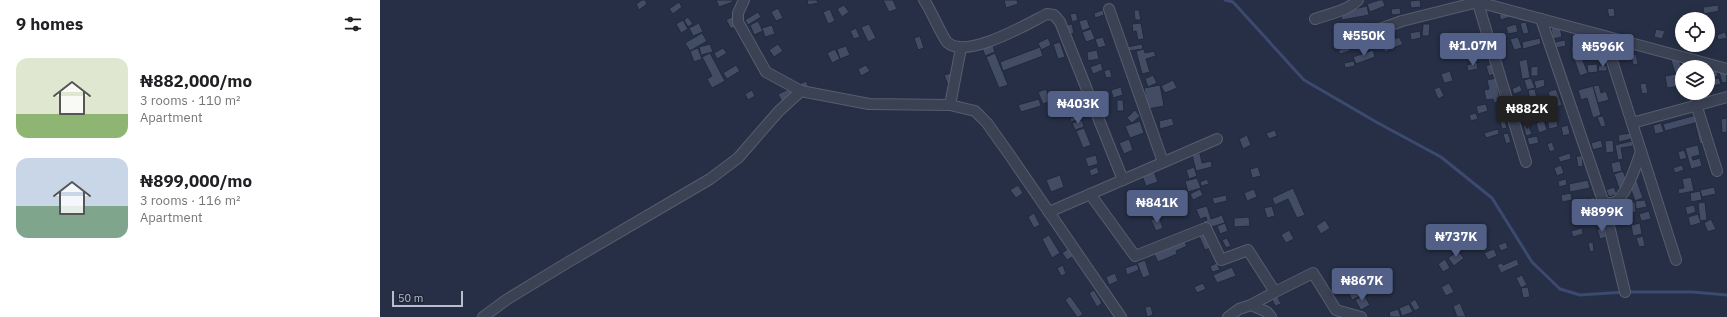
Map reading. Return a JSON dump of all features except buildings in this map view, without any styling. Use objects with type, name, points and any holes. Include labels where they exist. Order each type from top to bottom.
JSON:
[{"type":"street","points":[[744,0],[738,13],[738,22],[766,72],[801,91],[868,104],[950,105],[975,111],[987,123],[1121,317]]},
{"type":"street","points":[[924,0],[948,43],[961,48],[986,43],[1047,14],[1054,15],[1060,22],[1123,180]]},
{"type":"street","points":[[1315,19],[1334,13],[1354,4],[1358,0]]},
{"type":"street","points":[[1477,1],[1526,162]]},
{"type":"street","points":[[1367,34],[1402,21],[1477,1],[1727,68]]},
{"type":"street","points":[[1109,9],[1164,162]]},
{"type":"street","points":[[1541,19],[1603,201],[1625,292]]},
{"type":"street","points":[[1380,29],[1390,42]]},
{"type":"street","points":[[1604,36],[1676,260]]},
{"type":"street","points":[[950,105],[961,48]]},
{"type":"street","points":[[483,317],[506,300],[570,261],[710,179],[738,158],[779,110],[801,91]]},
{"type":"street","points":[[1632,123],[1727,97]]},
{"type":"street","points":[[1696,105],[1717,170]]},
{"type":"street","points":[[1049,212],[1217,139]]},
{"type":"street","points":[[1603,201],[1612,204],[1619,200],[1641,151]]},
{"type":"street","points":[[1090,194],[1135,256],[1206,228],[1221,260],[1248,250],[1275,292]]},
{"type":"street","points":[[1228,317],[1239,309],[1251,305],[1313,274],[1336,310],[1361,317]]},
{"type":"street","points":[[1251,305],[1267,312],[1271,317]]},
{"type":"waterway","points":[[1225,0],[1233,2],[1304,80],[1378,123],[1441,157],[1492,198],[1532,262],[1560,289],[1580,295],[1625,292],[1693,292],[1727,295]]}]
